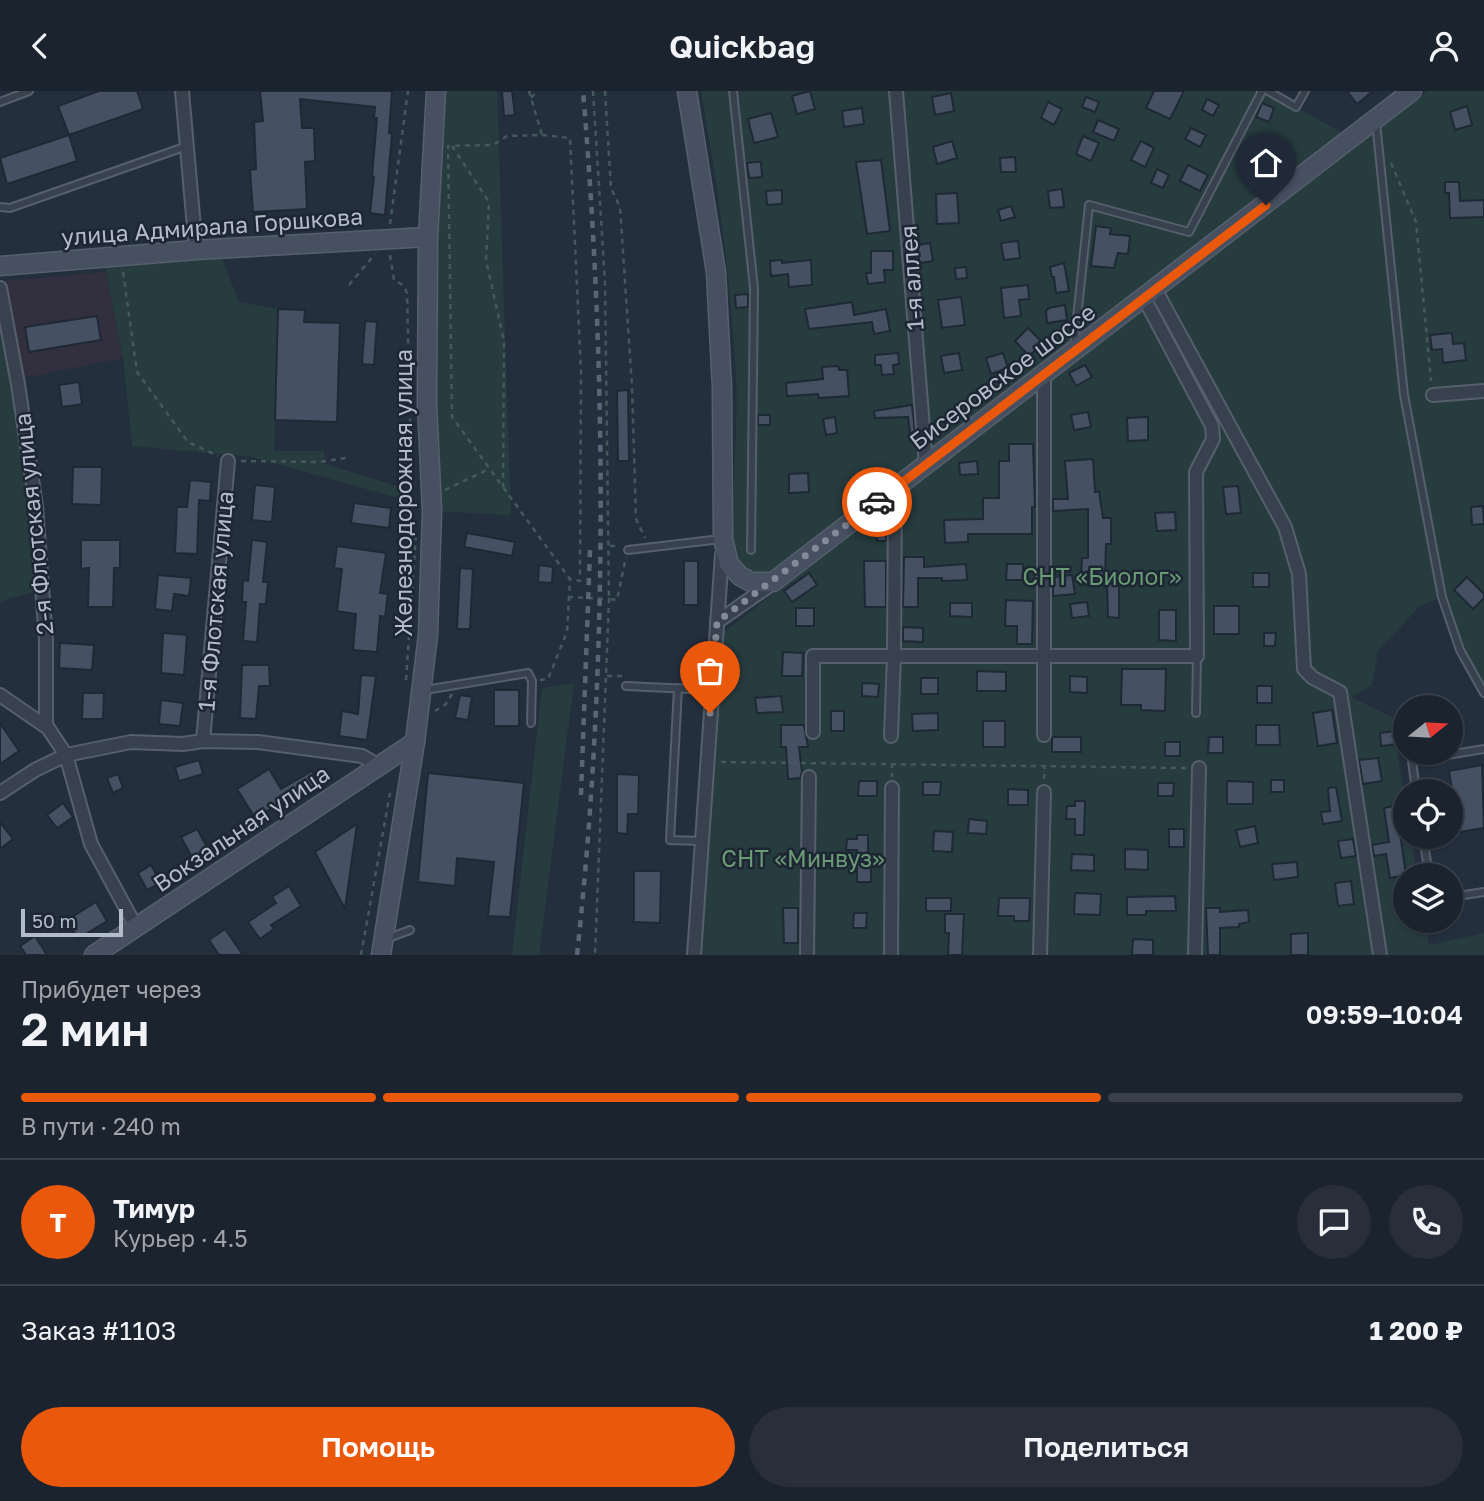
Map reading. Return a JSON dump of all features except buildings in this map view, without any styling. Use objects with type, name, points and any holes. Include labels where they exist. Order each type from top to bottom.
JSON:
[{"type":"main road","name":"Железнодорожная улица","points":[[382,948],[415,743],[428,635],[431,496],[428,237],[436,91]]},
{"type":"main road","points":[[687,91],[716,272],[722,388],[723,539],[729,564],[740,576],[751,582],[773,582]]},
{"type":"main road","name":"Бисеровское шоссе","points":[[773,582],[1412,91]]},
{"type":"main road","name":"улица Адмирала Горшкова","points":[[0,266],[196,250],[428,237]]},
{"type":"main road","name":"Вокзальная улица","points":[[94,955],[415,743]]},
{"type":"street","points":[[182,91],[196,250]]},
{"type":"street","name":"1-я аллея","points":[[896,91],[926,465]]},
{"type":"street","name":"2-я Флотская улица","points":[[0,288],[36,506],[46,640],[46,725]]},
{"type":"street","points":[[813,732],[813,656],[1197,656],[1196,472],[1213,439],[1212,426],[1150,293]]},
{"type":"street","points":[[1150,293],[1285,527],[1299,573],[1304,669],[1313,678],[1340,692],[1380,955]]},
{"type":"street","points":[[1044,375],[1044,735]]},
{"type":"street","points":[[1433,395],[1484,391]]},
{"type":"street","name":"1-я Флотская улица","points":[[203,741],[228,461]]},
{"type":"street","points":[[891,736],[895,489]]},
{"type":"street","points":[[694,955],[723,539]]},
{"type":"street","points":[[717,622],[773,582]]},
{"type":"street","points":[[0,695],[46,725],[66,755],[91,844],[136,927]]},
{"type":"street","points":[[0,793],[35,770],[66,755],[131,742],[258,742],[310,747],[362,756],[379,766]]},
{"type":"street","points":[[1195,955],[1199,768]]},
{"type":"street","points":[[807,955],[809,777]]},
{"type":"street","points":[[891,955],[892,788]]},
{"type":"street","points":[[1040,955],[1044,792]]},
{"type":"lane","points":[[0,102],[29,91]]},
{"type":"lane","points":[[733,91],[754,288],[751,550]]},
{"type":"lane","points":[[1073,352],[1089,205],[1189,232],[1262,91]]},
{"type":"lane","points":[[1268,91],[1296,107],[1305,91]]},
{"type":"lane","points":[[1376,120],[1404,395],[1442,597],[1460,650],[1484,693]]},
{"type":"lane","points":[[0,207],[10,208],[187,145]]},
{"type":"lane","points":[[628,550],[723,539]]},
{"type":"lane","points":[[1196,713],[1197,656]]},
{"type":"lane","points":[[422,691],[528,673],[533,681],[531,723]]},
{"type":"lane","points":[[626,686],[712,690]]},
{"type":"lane","points":[[677,688],[670,840],[702,841]]},
{"type":"lane","points":[[1414,779],[1412,761],[1484,750]]},
{"type":"lane","points":[[1463,895],[1484,891]]},
{"type":"lane","points":[[382,948],[410,930]]},
{"type":"path","points":[[408,91],[388,238],[394,280],[403,285],[407,293],[411,460],[416,469]]},
{"type":"path","points":[[529,91],[542,135]]},
{"type":"path","points":[[531,98],[537,91]]},
{"type":"path","points":[[593,91],[605,282],[610,546],[595,955]]},
{"type":"path","points":[[605,91],[611,188],[620,207],[632,386],[636,519],[641,534],[652,547]]},
{"type":"path","points":[[542,135],[570,138],[581,371],[580,581],[570,579],[452,417],[448,145],[493,145],[507,136],[542,135]]},
{"type":"path","points":[[451,145],[489,202],[486,260],[504,341],[503,487]]},
{"type":"path","points":[[1387,153],[1416,222],[1433,395]]},
{"type":"path","points":[[600,190],[611,188]]},
{"type":"path","points":[[349,285],[388,238]]},
{"type":"path","points":[[121,256],[137,372],[188,442],[228,461],[319,462],[346,458]]},
{"type":"path","points":[[431,496],[489,469]]},
{"type":"path","points":[[406,681],[414,538],[418,527]]},
{"type":"path","points":[[610,546],[620,545]]},
{"type":"path","points":[[568,597],[617,600],[628,550]]},
{"type":"path","points":[[707,762],[1199,768]]},
{"type":"path","points":[[361,955],[391,786]]},
{"type":"shaded area","points":[[106,272],[123,358],[22,378],[4,281]]},
{"type":"green space","points":[[436,91],[497,91],[511,515],[432,511]]},
{"type":"green space","points":[[701,91],[1268,91],[1344,134],[770,574],[760,574],[742,566],[731,538],[736,417],[734,341],[723,234]]},
{"type":"green space","points":[[1427,91],[1484,91],[1484,693],[1460,650],[1441,597],[1420,606],[1378,651],[1372,685],[1352,697],[1392,717],[1393,765],[1400,765],[1402,779],[1393,779],[1393,849],[1413,849],[1415,863],[1393,863],[1393,933],[1427,933],[1429,945],[1484,933],[1484,955],[694,955],[716,638]]},
{"type":"green space","points":[[218,248],[239,302],[278,309],[274,451],[324,451],[325,464],[410,490],[409,501],[252,457],[132,446],[123,358],[106,272],[106,257]]},
{"type":"green space","points":[[0,289],[42,590],[7,599],[0,604]]},
{"type":"green space","points":[[574,683],[539,955],[512,955],[542,688]]},
{"type":"railway","points":[[577,955],[594,740],[601,523],[597,307],[583,91]]},
{"type":"railway","points":[[581,795],[590,550]]},
{"type":"way so far","points":[[710,713],[717,622],[877,502]]},
{"type":"route","points":[[877,502],[1266,205]]},
{"type":"park label","name":"СНТ «Биолог»","points":[[1102,576]]},
{"type":"park label","name":"СНТ «Минвуз»","points":[[803,858]]}]
